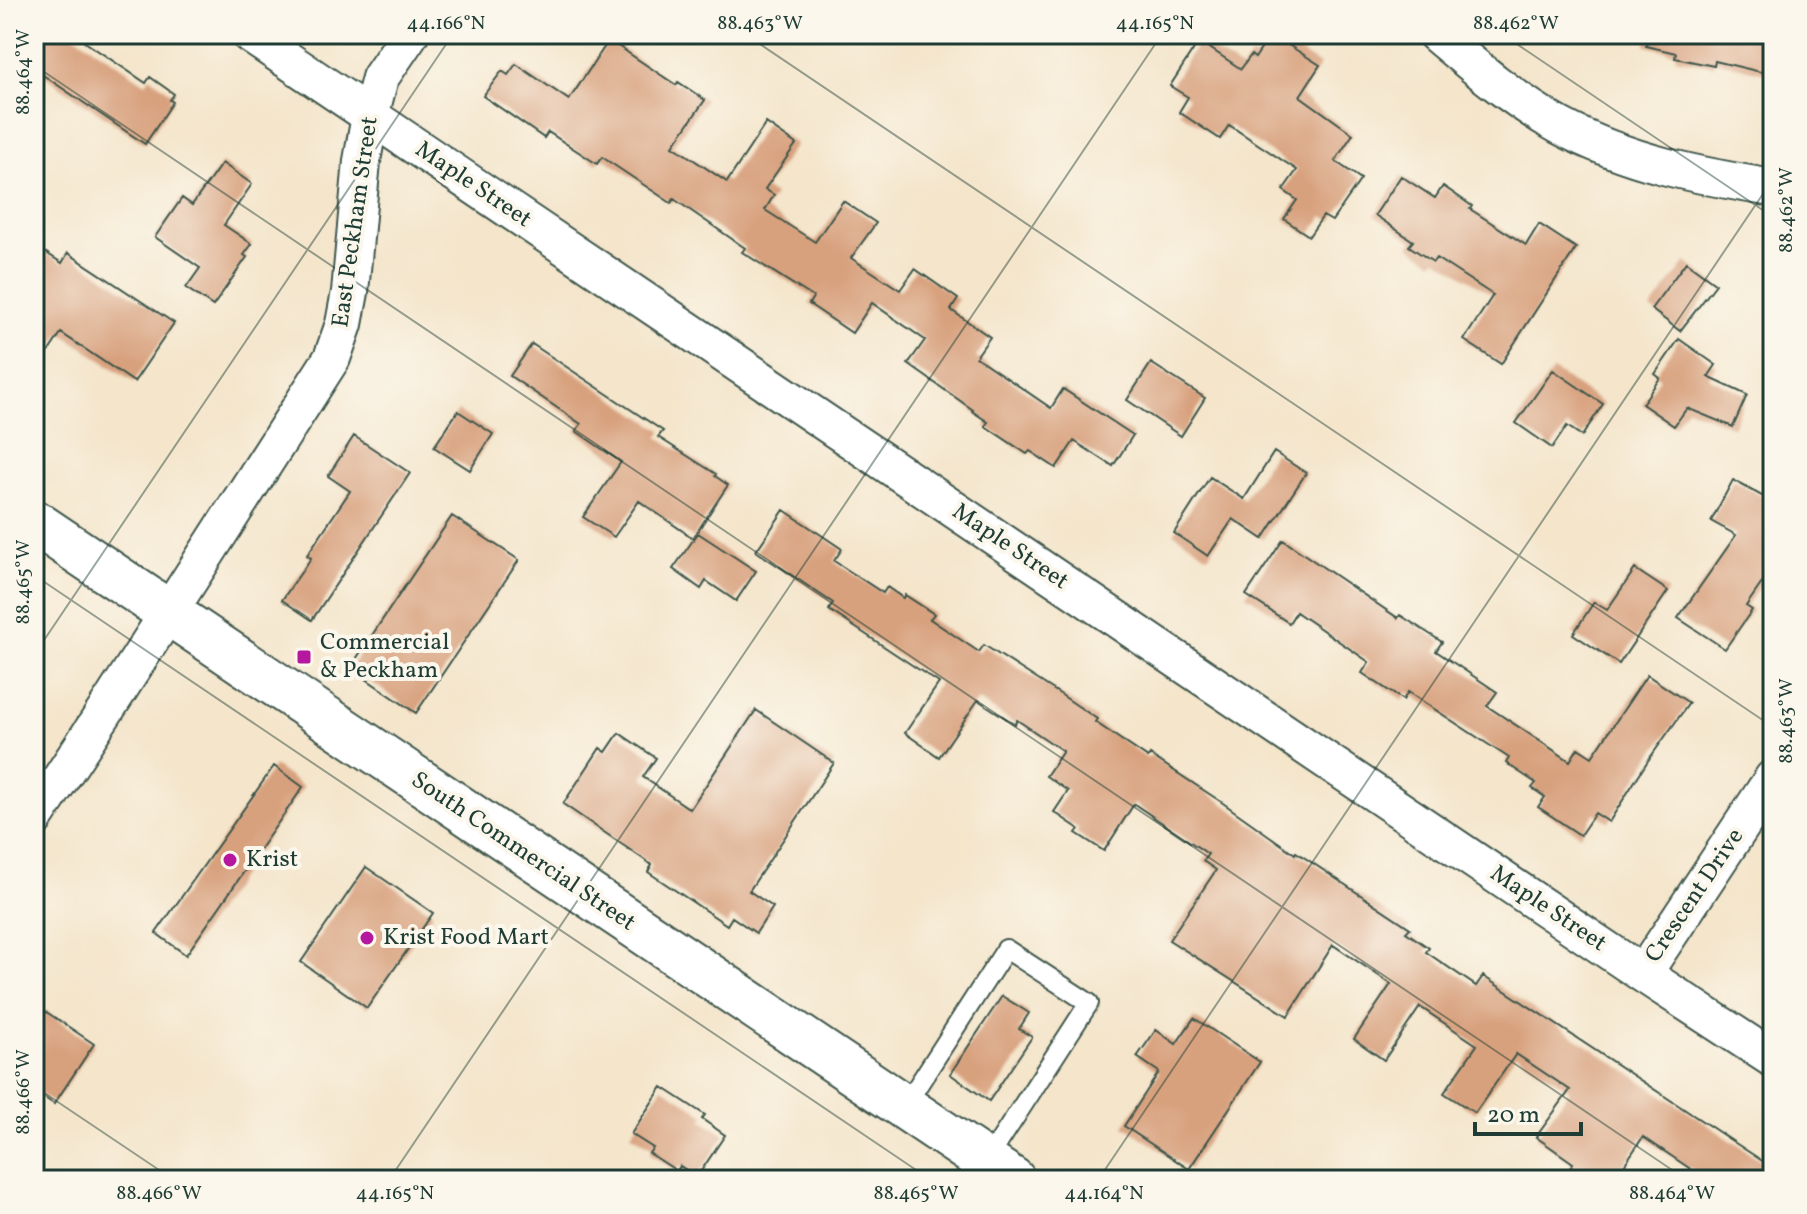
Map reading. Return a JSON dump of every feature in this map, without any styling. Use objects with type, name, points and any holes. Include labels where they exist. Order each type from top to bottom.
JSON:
[{"type":"main road","name":"South Commercial Street","points":[[34,522],[1000,1171]]},
{"type":"street","name":"Maple Street","points":[[249,34],[1773,1059]]},
{"type":"street","name":"East Peckham Street","points":[[34,819],[332,358],[344,324],[350,292],[362,161],[370,116],[380,78],[410,34]]},
{"type":"street","points":[[1436,34],[1516,99],[1606,147],[1654,165],[1773,188]]},
{"type":"street","name":"Crescent Drive","points":[[1643,974],[1773,778]]},
{"type":"lane","points":[[904,1107],[1006,949],[1089,1003],[1000,1171]]},
{"type":"building","points":[[34,34],[73,34],[146,83],[150,77],[174,94],[170,100],[173,102],[145,144],[34,69]]},
{"type":"building","points":[[1271,34],[1320,65],[1300,96],[1353,134],[1335,161],[1361,179],[1332,221],[1323,216],[1309,236],[1284,219],[1297,200],[1283,190],[1297,170],[1229,125],[1220,139],[1179,112],[1188,97],[1170,86],[1199,41],[1241,69],[1251,55],[1255,58]]},
{"type":"building","points":[[1647,34],[1773,34],[1773,75],[1715,61],[1714,66],[1675,58],[1676,53],[1646,46]]},
{"type":"building","points":[[609,40],[676,85],[678,82],[705,100],[673,146],[727,182],[766,123],[796,144],[765,189],[774,195],[765,210],[815,242],[843,201],[876,223],[851,258],[900,290],[915,269],[958,299],[951,310],[990,337],[976,357],[1051,408],[1063,389],[1133,435],[1113,466],[1074,441],[1056,468],[1030,451],[1027,454],[985,426],[988,422],[908,364],[925,340],[872,303],[852,333],[809,304],[813,297],[742,252],[745,248],[674,199],[671,203],[602,157],[597,164],[548,132],[544,138],[483,96],[502,71],[508,75],[516,64],[569,100]]},
{"type":"building","points":[[222,163],[252,184],[224,225],[252,244],[244,255],[247,257],[213,306],[186,288],[200,268],[155,237],[182,198],[192,205]]},
{"type":"building","points":[[1401,176],[1435,198],[1443,186],[1472,206],[1470,209],[1526,245],[1539,224],[1576,248],[1501,364],[1464,340],[1493,295],[1436,258],[1433,262],[1409,246],[1413,241],[1375,215]]},
{"type":"building","points":[[34,245],[62,263],[68,253],[174,323],[134,382],[61,333],[34,374]]},
{"type":"building","points":[[1686,262],[1716,284],[1680,331],[1651,309]]},
{"type":"building","points":[[1679,339],[1716,365],[1708,377],[1747,395],[1733,427],[1687,408],[1674,426],[1642,404],[1660,378],[1655,374]]},
{"type":"building","points":[[532,344],[663,431],[658,437],[728,485],[693,538],[639,501],[614,537],[583,517],[621,462],[576,431],[581,424],[510,376]]},
{"type":"building","points":[[1151,363],[1205,398],[1181,436],[1127,400]]},
{"type":"building","points":[[1553,370],[1603,404],[1582,436],[1567,426],[1552,448],[1516,423]]},
{"type":"building","points":[[458,411],[493,434],[470,470],[434,447]]},
{"type":"building","points":[[354,436],[410,473],[312,620],[282,600],[311,558],[307,555],[350,491],[328,476]]},
{"type":"building","points":[[1274,452],[1306,473],[1263,539],[1233,519],[1208,556],[1174,533],[1210,477],[1244,499]]},
{"type":"building","points":[[1733,480],[1773,502],[1773,567],[1746,606],[1752,610],[1725,649],[1678,618],[1736,535],[1711,521]]},
{"type":"building","points":[[784,510],[842,549],[834,561],[883,593],[887,587],[903,598],[905,595],[934,614],[930,619],[979,652],[984,645],[1060,694],[1148,758],[1150,755],[1410,928],[1406,932],[1429,948],[1426,952],[1476,986],[1483,976],[1773,1168],[1773,1180],[1707,1180],[1643,1137],[1614,1180],[1562,1180],[1573,1163],[1536,1137],[1570,1090],[1516,1054],[1475,1113],[1444,1093],[1477,1045],[1420,1007],[1384,1060],[1354,1039],[1391,984],[1333,945],[1288,1016],[1169,940],[1216,870],[1203,861],[1208,854],[1134,804],[1104,851],[1076,833],[1079,829],[1054,812],[1068,791],[1046,776],[1063,751],[1017,720],[1015,724],[978,700],[939,757],[905,733],[939,683],[829,610],[833,603],[756,551]]},
{"type":"building","points":[[452,516],[519,560],[416,713],[350,668]]},
{"type":"building","points":[[698,533],[756,571],[736,601],[706,581],[701,589],[673,569]]},
{"type":"building","points":[[1283,540],[1398,618],[1400,615],[1442,642],[1436,651],[1497,692],[1487,706],[1570,761],[1578,748],[1592,757],[1647,675],[1689,703],[1609,822],[1595,813],[1580,835],[1538,807],[1545,797],[1532,788],[1536,783],[1506,763],[1509,758],[1408,692],[1403,700],[1362,673],[1369,662],[1296,612],[1289,623],[1246,595]]},
{"type":"building","points":[[1635,569],[1668,591],[1619,664],[1573,634],[1594,602],[1607,610]]},
{"type":"building","points":[[756,710],[834,763],[749,891],[773,907],[756,933],[732,917],[727,925],[648,872],[652,865],[563,804],[600,748],[606,752],[619,733],[656,758],[643,777],[690,809]]},
{"type":"building","name":"Krist","points":[[274,766],[303,787],[186,955],[156,933]]},
{"type":"building","name":"Krist Food Mart","points":[[366,867],[433,913],[367,1008],[301,962]]},
{"type":"building","points":[[1002,996],[1029,1013],[1019,1029],[1032,1037],[989,1101],[950,1074]]},
{"type":"building","points":[[45,1011],[94,1044],[54,1104],[34,1091],[34,1027]]},
{"type":"building","points":[[1194,1018],[1260,1062],[1189,1169],[1124,1126],[1159,1072],[1137,1057],[1156,1030],[1176,1044]]},
{"type":"building","points":[[662,1087],[705,1115],[702,1119],[725,1135],[697,1177],[680,1166],[677,1171],[649,1153],[653,1148],[631,1134]]},
{"type":"place","name":"Commercial & Peckham","points":[[304,657]]},
{"type":"place","name":"Krist","points":[[230,860]]},
{"type":"place","name":"Krist Food Mart","points":[[367,938]]}]
